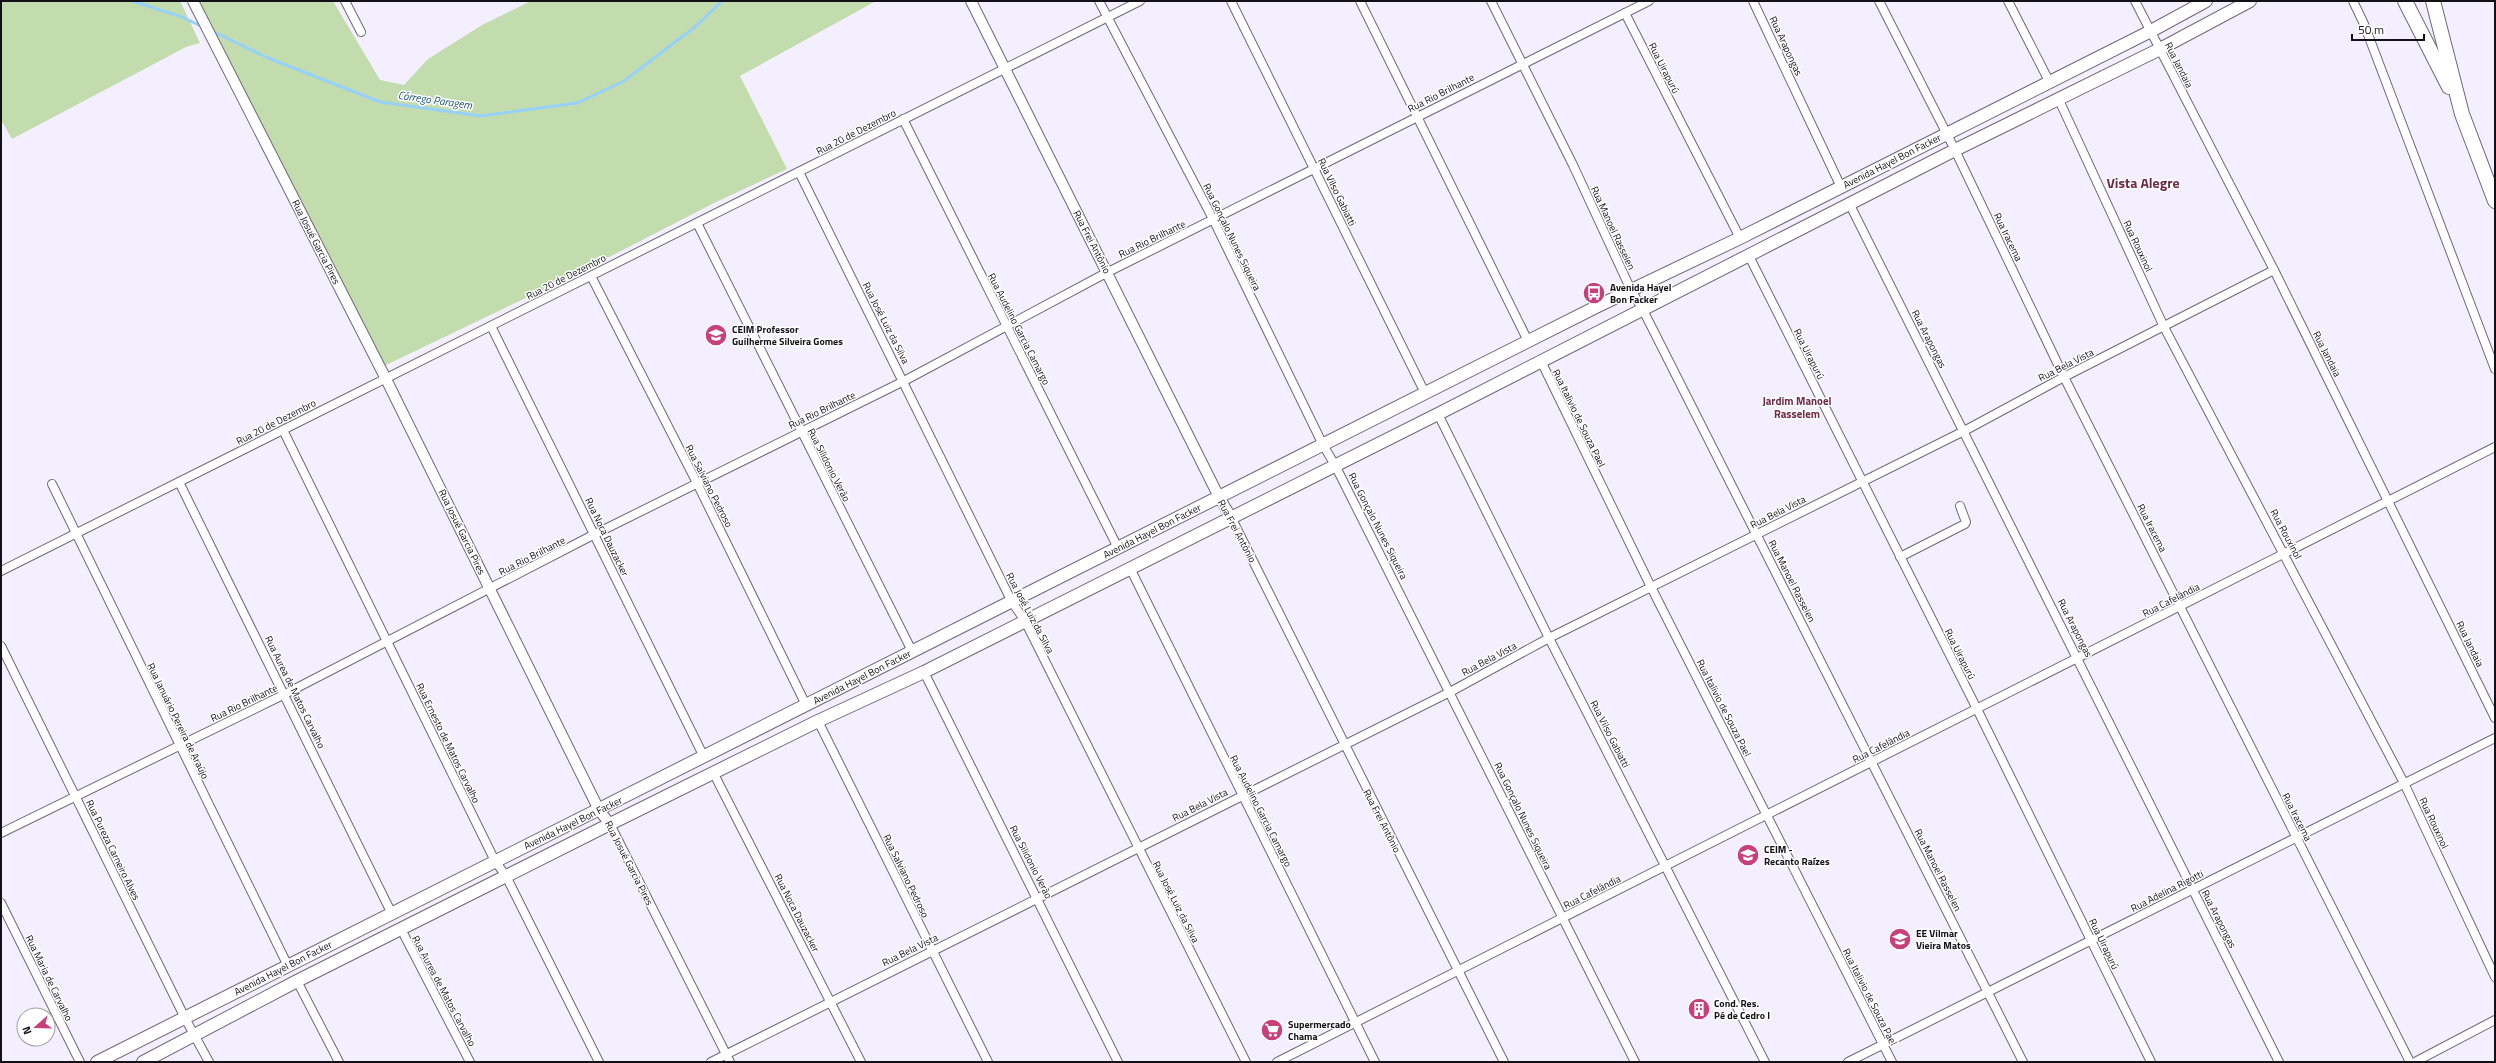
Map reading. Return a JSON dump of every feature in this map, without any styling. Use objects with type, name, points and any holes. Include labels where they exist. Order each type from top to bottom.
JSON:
[{"type":"highway","points":[[2405,1],[2462,114],[2495,201]]},
{"type":"highway","points":[[2433,1],[2462,114]]},
{"type":"main road","name":"Avenida Hayel Bon Facker","points":[[97,1062],[288,966],[391,912],[599,810],[1528,341],[1740,238],[1946,133],[2050,83],[2151,32],[2206,1]]},
{"type":"main road","name":"Avenida Hayel Bon Facker","points":[[143,1062],[297,981],[506,876],[818,721],[924,672],[1335,464],[1438,414],[1850,205],[1955,150],[2160,49],[2250,1]]},
{"type":"street","name":"Rua Josué Garcia Pires","points":[[193,1],[386,379],[599,810],[610,824],[728,1058]]},
{"type":"street","points":[[345,1],[361,32]]},
{"type":"street","name":"Rua Frei Antônio","points":[[971,1],[1504,1062]]},
{"type":"street","name":"Rua Gonçalo Nunes Siqueira","points":[[1099,1],[1213,220],[1323,445],[1335,464],[1635,1062]]},
{"type":"street","name":"Rua 20 de Dezembro","points":[[1,571],[1140,1]]},
{"type":"street","name":"Rua Vilso Gabiatti","points":[[1231,1],[1425,393]]},
{"type":"street","points":[[1360,1],[1528,341]]},
{"type":"street","name":"Rua Manoel Rasselen","points":[[1491,1],[1523,63],[1631,290],[1643,310],[1757,534],[2023,1062]]},
{"type":"street","name":"Rua Rio Brilhante","points":[[1,833],[285,694],[595,534],[904,381],[1006,325],[1108,272],[1649,1]]},
{"type":"street","name":"Rua Arapongas","points":[[1753,1],[1842,187]]},
{"type":"street","name":"Rua Iracema","points":[[1880,1],[1955,150],[2064,377],[2410,1062]]},
{"type":"street","points":[[2008,1],[2050,83]]},
{"type":"street","name":"Rua Jandaia","points":[[2135,1],[2274,270],[2495,718]]},
{"type":"street","points":[[2353,1],[2364,24],[2495,369]]},
{"type":"street","name":"Rua Uirapurú","points":[[1625,13],[1740,238]]},
{"type":"street","name":"Rua Rouxinol","points":[[2059,100],[2164,327],[2285,553],[2404,782],[2495,977]]},
{"type":"street","name":"Rua Audelino Garcia Camargo","points":[[903,119],[1118,548]]},
{"type":"street","name":"Rua José Luiz da Silva","points":[[799,172],[904,381],[1012,602],[1025,621],[1246,1062]]},
{"type":"street","name":"Rua Arapongas","points":[[1850,205],[2078,657],[2279,1062]]},
{"type":"street","name":"Rua Silidonio Verão","points":[[697,223],[912,651]]},
{"type":"street","name":"Rua Uirapurú","points":[[1749,256],[1977,709],[2151,1062]]},
{"type":"street","name":"Rua Bela Vista","points":[[711,1062],[728,1058],[831,1001],[932,950],[1038,900],[1241,794],[1450,692],[1549,638],[1861,480],[1964,431],[2064,377],[2274,270]]},
{"type":"street","name":"Rua Salviano Pedroso","points":[[591,276],[697,483],[806,706]]},
{"type":"street","name":"Rua Noca Dauzacker","points":[[491,326],[704,757]]},
{"type":"street","name":"Rua Italivio de Souza Pael","points":[[1541,361],[1651,587],[1892,1062]]},
{"type":"street","name":"Rua Vilso Gabiatti","points":[[1438,414],[1549,638],[1666,865],[1765,1062]]},
{"type":"street","name":"Rua Ernesto de Matos Carvalho","points":[[284,430],[495,862],[506,876],[599,1062]]},
{"type":"street","name":"Rua Cafelândia","points":[[1277,1062],[2495,448]]},
{"type":"street","name":"Rua Aurea de Matos Carvalho","points":[[179,482],[285,694],[391,912]]},
{"type":"street","name":"Rua Januário Pereira de Araújo","points":[[52,484],[75,534],[288,966]]},
{"type":"street","points":[[1900,557],[1965,524],[1966,522],[1960,506]]},
{"type":"street","name":"Rua Audelino Garcia Camargo","points":[[1130,568],[1375,1062]]},
{"type":"street","name":"Rua Pureza Carneiro Alves","points":[[1,646],[185,1018],[210,1062]]},
{"type":"street","name":"Rua Silidonio Verão","points":[[924,672],[1118,1062]]},
{"type":"street","name":"Rua Salviano Pedroso","points":[[818,721],[988,1062]]},
{"type":"street","name":"Rua Adelina Rigotti","points":[[1848,1062],[2404,782],[2495,738]]},
{"type":"street","name":"Rua Noca Dauzacker","points":[[714,774],[861,1062]]},
{"type":"street","name":"Rua Maria de Carvalho","points":[[1,903],[80,1062]]},
{"type":"street","name":"Rua Aurea de Matos Carvalho","points":[[401,929],[470,1062]]},
{"type":"street","points":[[297,981],[338,1062]]},
{"type":"street","points":[[2415,1062],[2495,1020]]},
{"type":"green space","points":[[1,1],[180,1],[200,43],[186,47],[12,139],[1,120]]},
{"type":"green space","points":[[199,1],[333,1],[380,80],[404,85],[428,59],[482,25],[531,1],[876,1],[740,76],[787,169],[716,202],[586,269],[384,366]]},
{"type":"waterway","name":"Córrego Paragem","points":[[132,1],[182,17],[203,27]]},
{"type":"waterway","name":"Córrego Paragem","points":[[212,31],[268,58],[380,102],[481,116],[577,103],[624,81],[696,26],[722,1]]},
{"type":"place","name":"Avenida Hayel Bon Facker","points":[[1594,293]]},
{"type":"place","name":"CEIM Professor Guilherme Silveira Gomes","points":[[716,335]]},
{"type":"place","name":"CEIM - Recanto Raízes","points":[[1748,855]]},
{"type":"place","name":"EE Vilmar Vieira Matos","points":[[1900,939]]},
{"type":"place","name":"Cond. Res. Pé de Cedro I","points":[[1699,1009]]},
{"type":"place","name":"Supermercado Chama","points":[[1272,1030]]},
{"type":"district","name":"Vista Alegre","points":[[2143,182]]},
{"type":"district","name":"Jardim Manoel Rasselem","points":[[1797,407]]}]
